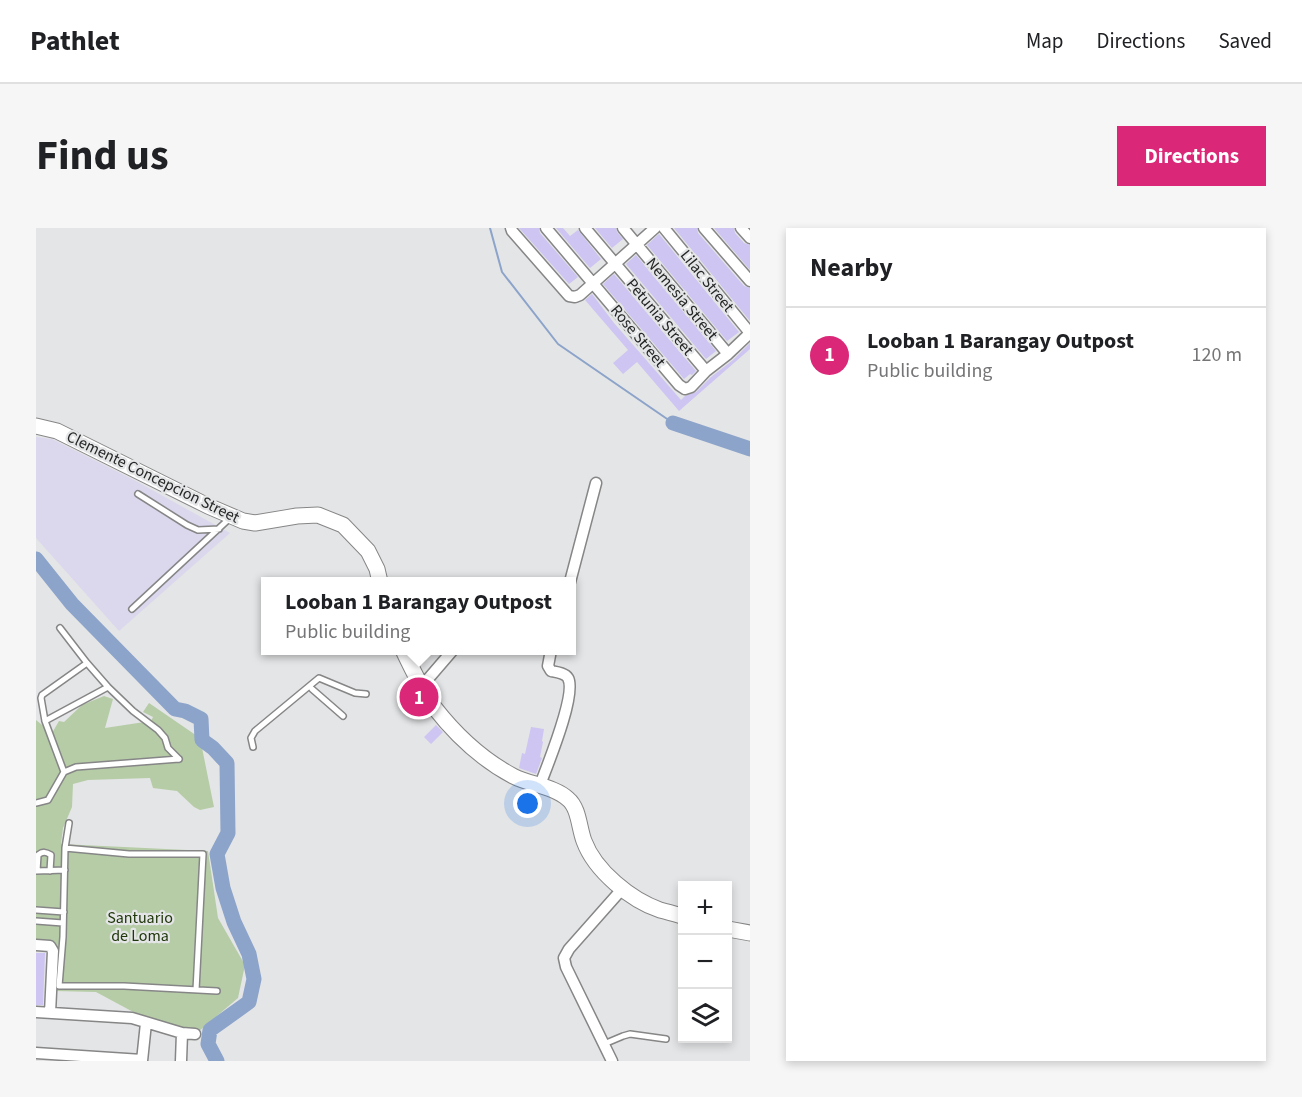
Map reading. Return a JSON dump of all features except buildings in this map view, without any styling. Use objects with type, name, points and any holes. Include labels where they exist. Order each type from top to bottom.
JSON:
[{"type":"street","points":[[511,228],[569,296],[575,297],[655,228]]},
{"type":"street","name":"Rose Street","points":[[546,228],[679,385],[685,389],[692,387],[706,371]]},
{"type":"street","name":"Petunia Street","points":[[585,228],[706,371]]},
{"type":"street","name":"Nemesia Street","points":[[623,228],[728,354]]},
{"type":"street","name":"Lilac Street","points":[[664,228],[750,333]]},
{"type":"street","points":[[704,228],[750,281]]},
{"type":"street","points":[[741,228],[750,238]]},
{"type":"street","points":[[706,371],[750,333]]},
{"type":"street","name":"Clemente Concepcion Street","points":[[36,426],[57,431],[243,521],[255,523],[318,515],[343,525],[368,551],[379,577]]},
{"type":"street","points":[[571,577],[597,483]]},
{"type":"street","points":[[405,655],[433,705],[452,729],[510,774],[524,782],[540,785],[570,800],[589,854],[596,864],[623,888],[645,903],[678,915]]},
{"type":"street","points":[[422,686],[449,655]]},
{"type":"street","points":[[540,785],[567,708],[568,677],[551,671],[548,666],[550,655]]},
{"type":"street","points":[[612,1061],[566,967],[564,958],[569,949],[623,888]]},
{"type":"street","points":[[732,929],[750,933]]},
{"type":"street","points":[[36,945],[51,946],[53,951],[50,1013]]},
{"type":"street","points":[[36,1012],[132,1018],[182,1033],[195,1034]]},
{"type":"street","points":[[36,1053],[142,1060],[146,1023]]},
{"type":"street","points":[[181,1061],[182,1033]]},
{"type":"lane","points":[[138,494],[198,530],[219,529]]},
{"type":"lane","points":[[132,609],[232,517]]},
{"type":"lane","points":[[36,803],[48,800],[64,772],[76,767],[179,759],[168,748],[165,738],[158,730],[133,711],[108,687],[60,628]]},
{"type":"lane","points":[[64,772],[40,701],[42,695],[87,663]]},
{"type":"lane","points":[[253,747],[251,738],[255,731],[319,678],[356,693],[366,694]]},
{"type":"lane","points":[[45,721],[108,687]]},
{"type":"lane","points":[[312,689],[343,716]]},
{"type":"lane","points":[[69,823],[65,848],[59,986],[124,986],[217,991]]},
{"type":"lane","points":[[65,848],[129,854],[203,855],[196,990]]},
{"type":"lane","points":[[50,871],[51,855],[42,852],[38,855],[36,871],[50,871],[65,870]]},
{"type":"lane","points":[[36,910],[64,912]]},
{"type":"lane","points":[[36,921],[63,923]]},
{"type":"lane","points":[[604,1044],[630,1034],[666,1039]]},
{"type":"shaded area","points":[[36,437],[52,439],[134,480],[230,533],[119,631],[36,538]]},
{"type":"green space","name":"Santuario de Loma","points":[[104,696],[113,699],[105,728],[151,721],[153,717],[143,712],[149,703],[200,738],[214,807],[200,810],[177,791],[153,788],[150,778],[88,780],[73,784],[72,807],[63,828],[61,844],[208,851],[218,918],[245,965],[238,998],[198,1032],[150,1021],[96,992],[55,991],[57,945],[36,943],[36,720],[52,733],[59,721],[64,722],[82,705]]},
{"type":"waterway","points":[[490,228],[502,272],[558,344],[673,423]]},
{"type":"waterway","points":[[673,423],[750,449]]},
{"type":"waterway","points":[[36,559],[72,604],[175,709],[201,719],[202,740],[227,763],[228,833],[217,854],[223,888],[234,922],[249,954],[254,979],[249,1002],[210,1030],[208,1044],[217,1061]]},
{"type":"place","name":"Looban 1 Barangay Outpost","points":[[419,697]]}]
